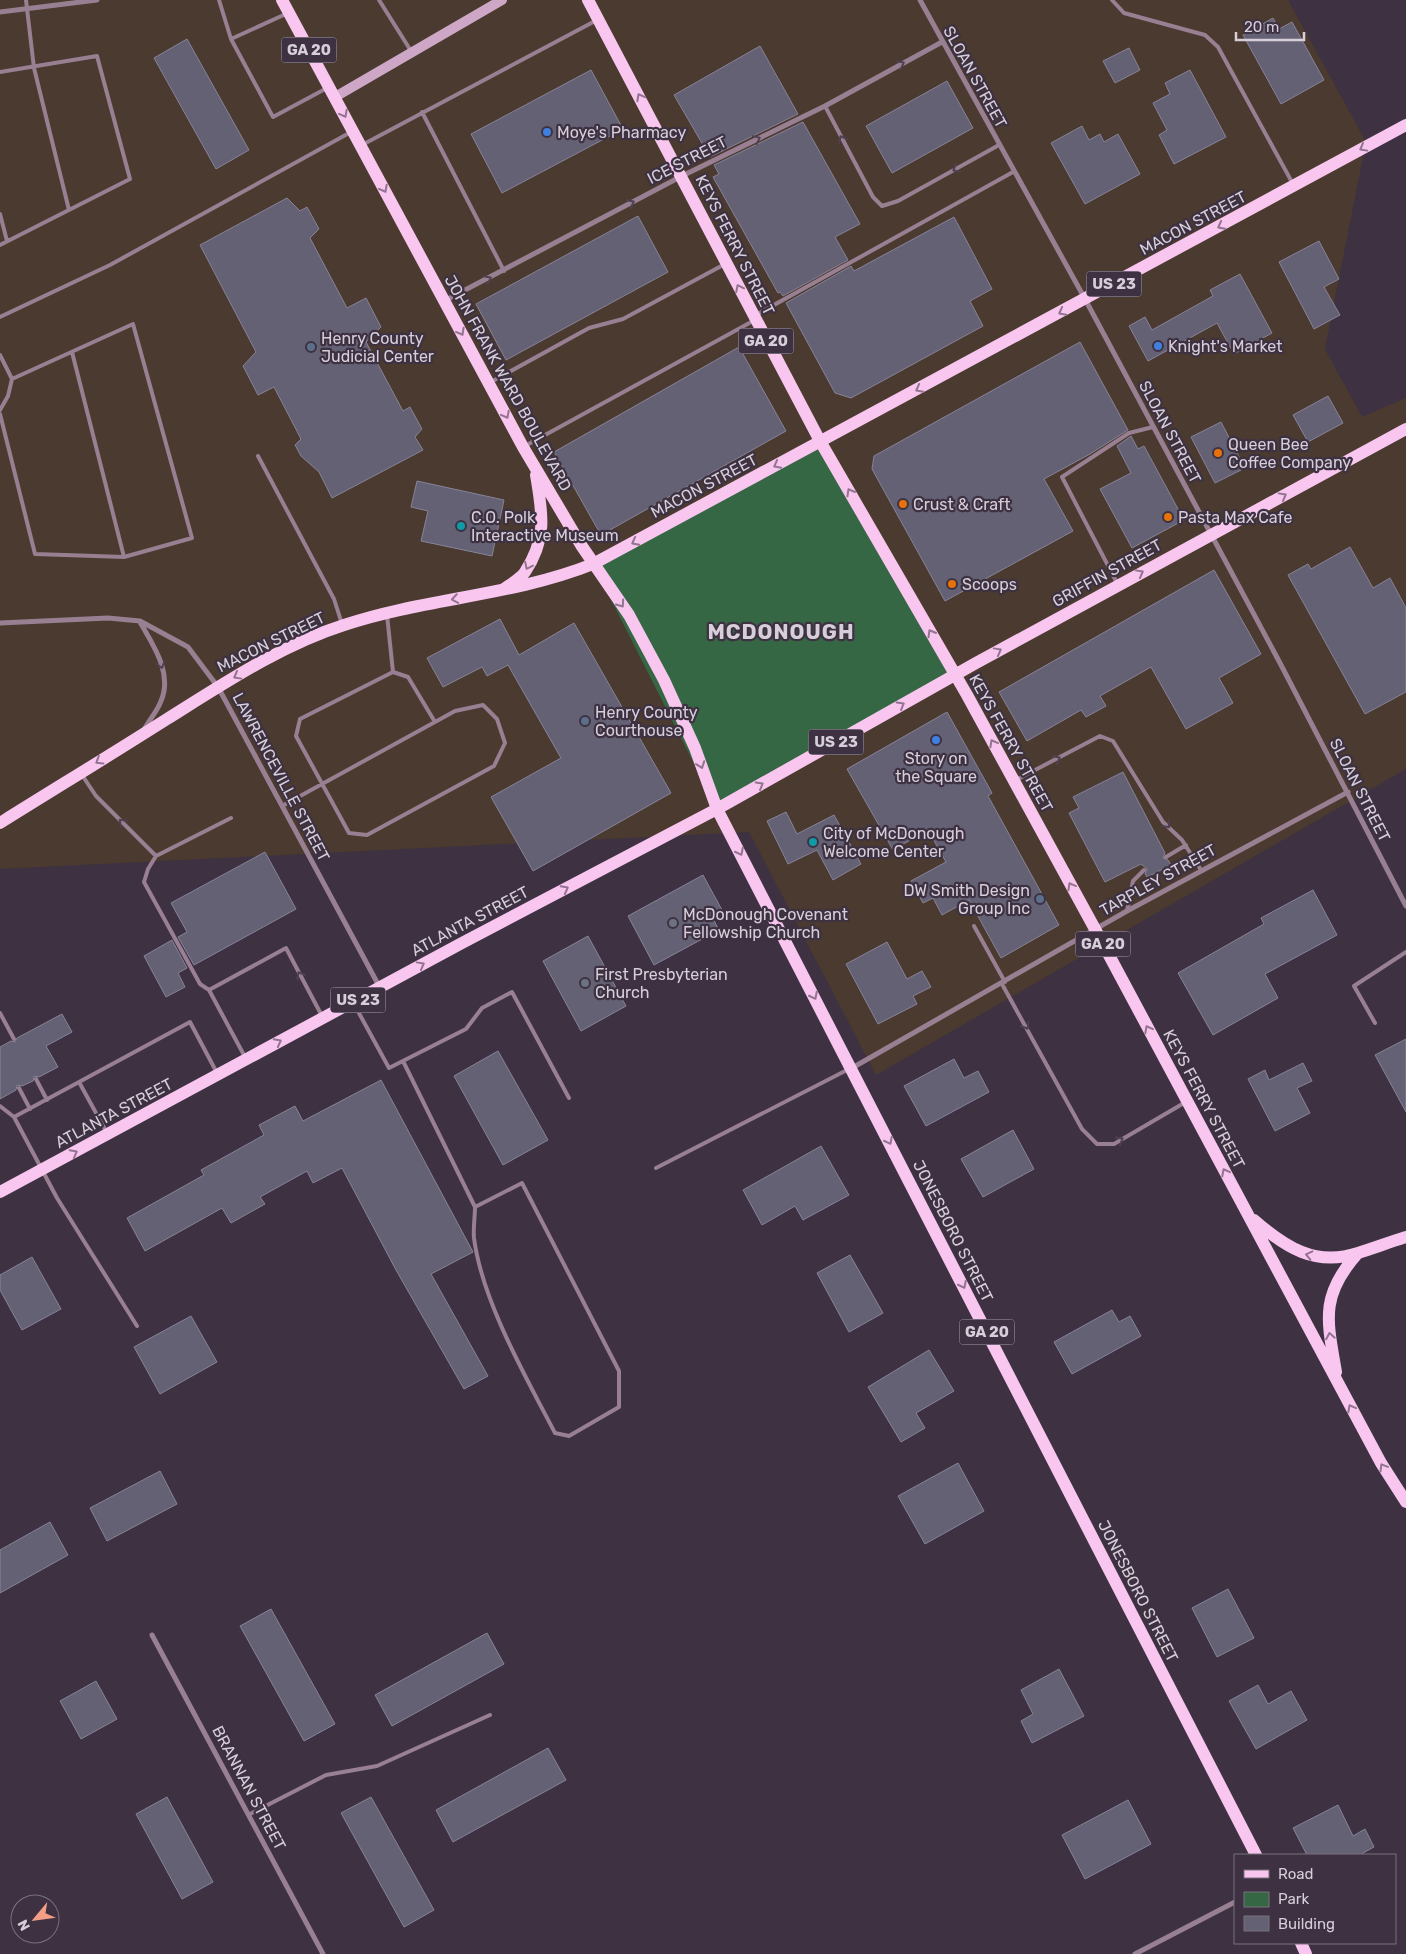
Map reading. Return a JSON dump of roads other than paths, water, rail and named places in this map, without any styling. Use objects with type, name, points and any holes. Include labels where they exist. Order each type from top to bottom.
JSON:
[{"type":"main road","name":"JOHN FRANK WARD BOULEVARD","points":[[282,0],[523,448],[593,564],[629,615],[664,680],[695,748],[717,809]]},
{"type":"main road","points":[[332,92],[412,53],[502,0]]},
{"type":"main road","name":"KEYS FERRY STREET","points":[[588,0],[820,441],[1014,781],[1338,1384],[1381,1463],[1406,1502]]},
{"type":"main road","name":"MACON STREET","points":[[0,823],[218,687],[282,651],[342,625],[386,613],[502,590],[572,573],[593,564],[1295,186],[1405,129]]},
{"type":"main road","name":"GRIFFIN STREET","points":[[955,675],[1406,429]]},
{"type":"main road","points":[[502,590],[525,573],[539,541],[543,521],[535,468]]},
{"type":"main road","name":"ATLANTA STREET","points":[[0,1192],[381,988],[470,938],[717,809],[955,675]]},
{"type":"main road","name":"JONESBORO STREET","points":[[717,809],[1255,1854]]},
{"type":"main road","points":[[1248,1215],[1289,1247],[1307,1256],[1328,1258],[1357,1254],[1406,1237]]},
{"type":"main road","points":[[1338,1384],[1328,1324],[1329,1302],[1334,1285],[1341,1272],[1357,1254]]},
{"type":"street","points":[[0,12],[97,0]]},
{"type":"street","name":"SLOAN STREET","points":[[920,0],[1013,172],[1085,299],[1348,792],[1406,906]]},
{"type":"street","name":"ICE STREET","points":[[444,301],[682,176],[824,106],[942,42]]},
{"type":"street","name":"LAWRENCEVILLE STREET","points":[[0,624],[108,618],[140,621],[188,647],[218,687],[381,988]]},
{"type":"street","points":[[140,621],[160,659],[165,679],[162,701],[141,736]]},
{"type":"street","name":"TARPLEY STREET","points":[[851,1068],[1201,870],[1348,792]]},
{"type":"street","name":"BRANNAN STREET","points":[[152,1635],[250,1814],[323,1954]]},
{"type":"street","points":[[1135,1954],[1234,1903]]},
{"type":"lane","points":[[26,0],[34,68],[69,210]]},
{"type":"lane","points":[[219,0],[231,39],[273,117],[332,92]]},
{"type":"lane","points":[[379,0],[412,53]]},
{"type":"lane","points":[[1112,0],[1124,13],[1205,35],[1218,47],[1295,186]]},
{"type":"lane","points":[[231,39],[289,13]]},
{"type":"lane","points":[[361,146],[599,19]]},
{"type":"lane","points":[[0,72],[34,68],[98,56],[130,179],[0,245]]},
{"type":"lane","points":[[824,106],[873,197],[882,206],[898,201],[999,145]]},
{"type":"lane","points":[[422,112],[504,271]]},
{"type":"lane","points":[[0,317],[110,265],[353,131]]},
{"type":"lane","points":[[523,448],[1013,172]]},
{"type":"lane","points":[[0,214],[7,241]]},
{"type":"lane","points":[[489,383],[589,328],[622,319],[727,263]]},
{"type":"lane","points":[[0,414],[35,554],[124,557],[192,538],[133,324],[12,379]]},
{"type":"lane","points":[[72,352],[124,557]]},
{"type":"lane","points":[[0,355],[12,379],[8,396],[0,410]]},
{"type":"lane","points":[[1118,585],[1062,478],[1129,432],[1153,427]]},
{"type":"lane","points":[[258,456],[334,599],[342,625]]},
{"type":"lane","points":[[386,613],[393,672]]},
{"type":"lane","points":[[282,806],[320,784],[435,722],[455,711],[483,705],[497,719],[505,743],[494,766],[367,834],[349,833],[320,784],[296,736],[300,719],[393,672],[408,677],[435,722]]},
{"type":"lane","points":[[1014,781],[1100,736],[1113,740],[1121,750],[1163,822],[1186,845],[1201,870]]},
{"type":"lane","points":[[81,773],[96,796],[156,856]]},
{"type":"lane","points":[[231,818],[156,856],[148,869],[144,882],[200,984],[209,990],[246,1059]]},
{"type":"lane","points":[[1166,856],[1186,845]]},
{"type":"lane","points":[[1128,911],[1134,881],[1144,870]]},
{"type":"lane","points":[[974,926],[1082,1129],[1098,1144],[1114,1144],[1187,1102]]},
{"type":"lane","points":[[209,990],[286,948],[323,1018]]},
{"type":"lane","points":[[1375,1023],[1354,986],[1406,952]]},
{"type":"lane","points":[[353,1002],[389,1068],[466,1029],[482,1008],[512,992],[569,1098]]},
{"type":"lane","points":[[0,1013],[14,1039]]},
{"type":"lane","points":[[14,1117],[190,1022],[218,1074]]},
{"type":"lane","points":[[402,1061],[475,1207],[474,1237],[482,1278],[517,1361],[555,1434],[569,1436],[618,1407],[619,1372],[522,1184],[475,1207]]},
{"type":"lane","points":[[656,1168],[851,1068]]},
{"type":"lane","points":[[36,1079],[47,1100]]},
{"type":"lane","points":[[79,1082],[108,1134]]},
{"type":"lane","points":[[18,1088],[30,1109]]},
{"type":"lane","points":[[0,1106],[14,1117],[57,1198],[137,1326]]},
{"type":"lane","points":[[250,1814],[326,1774],[377,1766],[490,1715]]},
{"type":"place","name":"Moye's Pharmacy","points":[[547,132]]},
{"type":"place","name":"Knight's Market","points":[[1158,346]]},
{"type":"place","name":"Henry County Judicial Center","points":[[311,347]]},
{"type":"place","name":"Queen Bee Coffee Company","points":[[1218,453]]},
{"type":"place","name":"Crust & Craft","points":[[903,504]]},
{"type":"place","name":"Pasta Max Cafe","points":[[1168,517]]},
{"type":"place","name":"C.O. Polk Interactive Museum","points":[[461,526]]},
{"type":"place","name":"Scoops","points":[[952,584]]},
{"type":"place","name":"Henry County Courthouse","points":[[585,721]]},
{"type":"place","name":"Story on the Square","points":[[936,740]]},
{"type":"place","name":"City of McDonough Welcome Center","points":[[813,842]]},
{"type":"place","name":"DW Smith Design Group Inc","points":[[1040,899]]},
{"type":"place","name":"McDonough Covenant Fellowship Church","points":[[673,923]]},
{"type":"place","name":"First Presbyterian Church","points":[[585,983]]},
{"type":"district","name":"MCDONOUGH","points":[[781,631]]}]
